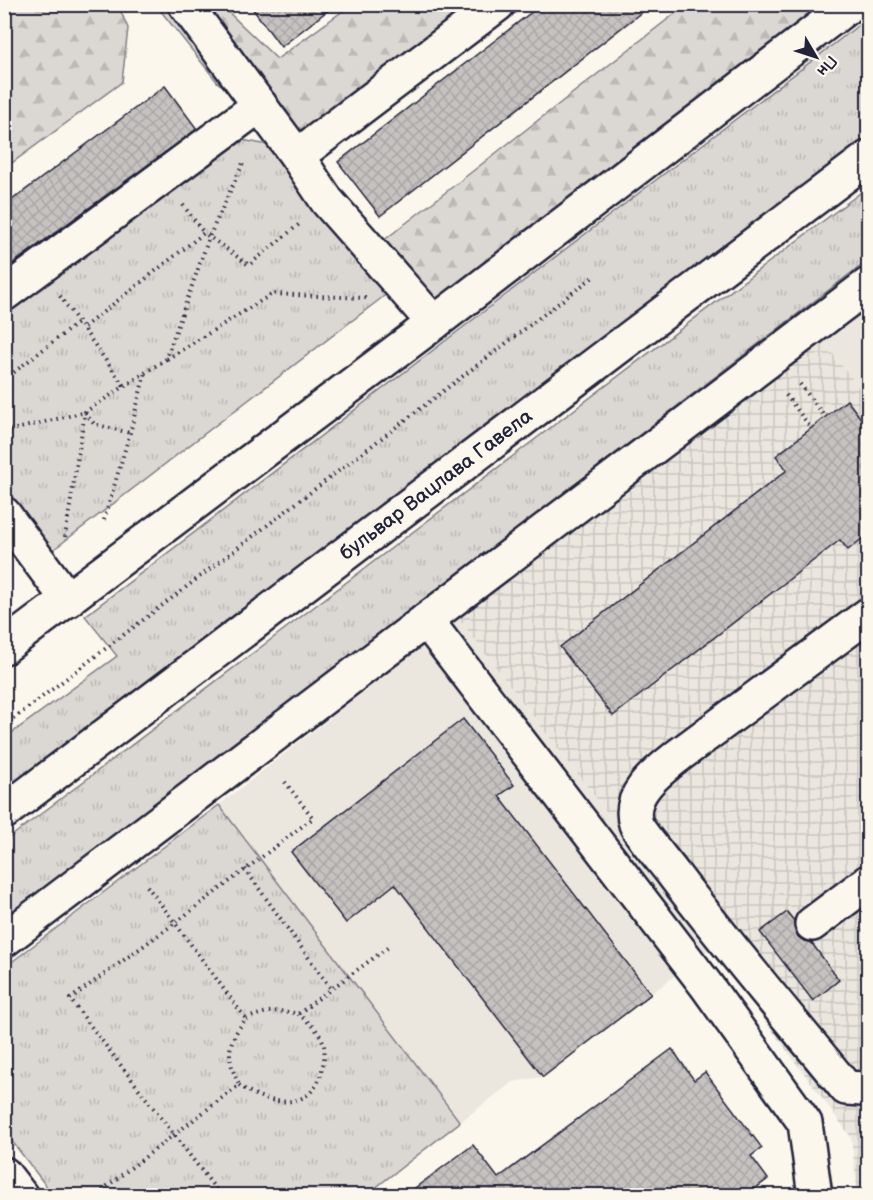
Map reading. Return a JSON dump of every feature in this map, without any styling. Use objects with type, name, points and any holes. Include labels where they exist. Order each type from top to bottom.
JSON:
[{"type":"street","points":[[186,4],[327,201],[434,323]]},
{"type":"street","points":[[297,156],[498,4]]},
{"type":"street","points":[[4,647],[434,323],[851,4]]},
{"type":"street","points":[[4,294],[262,110]]},
{"type":"street","name":"бульвар Вацлава Гавела","points":[[4,812],[868,158]]},
{"type":"street","points":[[4,940],[868,285]]},
{"type":"street","points":[[4,514],[68,600]]},
{"type":"street","points":[[867,1090],[846,1088],[699,908],[636,824],[635,804],[644,787],[655,774],[868,615]]},
{"type":"street","points":[[426,620],[706,985],[805,1123],[815,1196]]},
{"type":"street","points":[[812,924],[868,882]]},
{"type":"street","points":[[4,1174],[21,1196]]},
{"type":"path","points":[[166,359],[210,236],[262,110]]},
{"type":"path","points":[[124,386],[84,327],[204,233],[249,265],[327,201]]},
{"type":"path","points":[[4,726],[593,277]]},
{"type":"path","points":[[4,432],[85,412],[272,294],[372,299]]},
{"type":"path","points":[[9,376],[80,321]]},
{"type":"path","points":[[104,520],[146,372]]},
{"type":"path","points":[[800,384],[825,417]]},
{"type":"path","points":[[786,394],[811,428]]},
{"type":"path","points":[[85,412],[94,424],[130,433]]},
{"type":"path","points":[[64,538],[85,412]]},
{"type":"path","points":[[221,1196],[70,999],[313,818],[285,782]]},
{"type":"path","points":[[245,869],[331,989]]},
{"type":"path","points":[[147,886],[246,1019]]},
{"type":"path","points":[[298,1014],[390,946]]},
{"type":"path","points":[[280,1009],[298,1014],[312,1026],[323,1041],[325,1058],[320,1079],[308,1094],[291,1102],[272,1101],[252,1095],[239,1085],[230,1066],[230,1049],[235,1032],[246,1019],[263,1012],[280,1009]]},
{"type":"path","points":[[102,1190],[239,1085]]},
{"type":"shaded area","points":[[868,303],[868,400],[822,339]]},
{"type":"shaded area","points":[[822,339],[868,400],[868,1195],[858,1195],[851,1137],[711,948],[458,618]]},
{"type":"shaded area","points":[[458,618],[711,948],[543,1077],[513,1082],[460,1122],[219,805]]},
{"type":"green space","points":[[5,4],[118,5],[128,28],[122,82],[5,168]]},
{"type":"green space","points":[[156,5],[221,5],[277,59],[351,5],[526,5],[311,166],[253,105],[218,83]]},
{"type":"green space","points":[[686,5],[821,5],[423,309],[374,248]]},
{"type":"green space","points":[[868,18],[868,146],[5,795],[5,738],[117,656],[85,616]]},
{"type":"green space","points":[[242,140],[268,145],[392,290],[49,553],[5,496],[5,310],[224,147]]},
{"type":"green space","points":[[868,187],[868,260],[5,921],[5,841]]},
{"type":"green space","points":[[219,805],[460,1122],[366,1195],[53,1195],[5,1132],[5,967]]},
{"type":"building","points":[[249,4],[336,4],[281,47]]},
{"type":"building","points":[[542,4],[652,4],[380,216],[338,162]]},
{"type":"building","points":[[165,86],[197,129],[4,270],[4,206]]},
{"type":"building","points":[[847,400],[868,428],[868,534],[848,550],[840,540],[613,716],[560,647],[787,470],[776,456]]},
{"type":"building","points":[[463,719],[514,785],[499,796],[651,994],[543,1077],[395,884],[346,923],[291,852]]},
{"type":"building","points":[[787,912],[794,921],[797,936],[804,941],[811,942],[839,980],[813,1001],[760,932]]},
{"type":"building","points":[[672,1049],[694,1080],[705,1072],[762,1148],[751,1156],[768,1179],[745,1196],[404,1196],[473,1145],[498,1178]]}]
